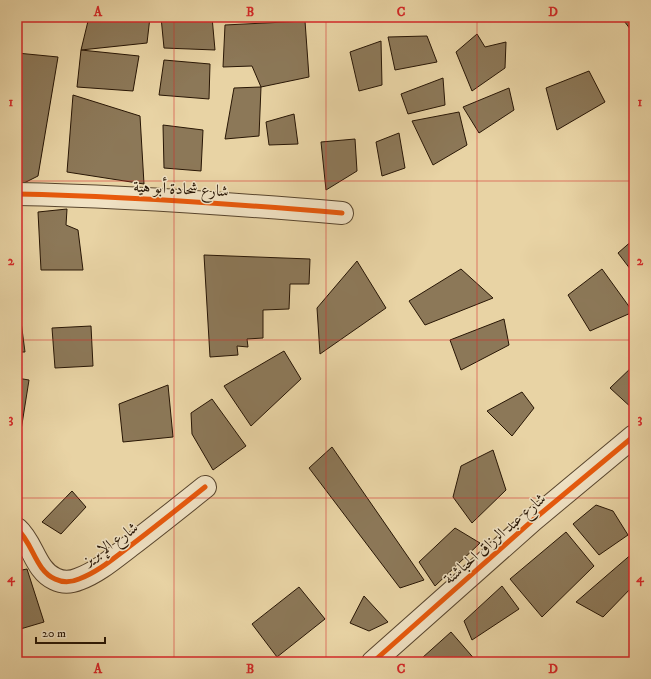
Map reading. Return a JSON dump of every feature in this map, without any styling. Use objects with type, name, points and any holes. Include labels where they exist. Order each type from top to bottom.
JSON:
[{"type":"street","name":"شارع شحادة أبو هية","points":[[17,194],[219,203],[342,213]]},
{"type":"street","name":"شارع عبد الرزاق الحباشنة","points":[[373,662],[533,520],[634,436]]},
{"type":"street","name":"شارع الإبريز","points":[[17,529],[26,541],[40,566],[47,574],[63,582],[71,581],[90,574],[109,562],[205,487]]},
{"type":"building","points":[[89,17],[150,17],[147,43],[81,50]]},
{"type":"building","points":[[161,17],[212,17],[215,50],[164,48]]},
{"type":"building","points":[[621,17],[634,17],[634,34]]},
{"type":"building","points":[[305,21],[309,77],[261,87],[252,66],[223,67],[225,25]]},
{"type":"building","points":[[477,34],[485,47],[506,42],[505,68],[472,91],[456,52]]},
{"type":"building","points":[[427,36],[437,62],[395,70],[388,37]]},
{"type":"building","points":[[381,41],[382,85],[359,91],[350,52]]},
{"type":"building","points":[[81,50],[139,56],[133,91],[77,87]]},
{"type":"building","points":[[17,53],[58,57],[38,176],[22,184],[17,184]]},
{"type":"building","points":[[164,60],[210,64],[209,99],[159,95]]},
{"type":"building","points":[[589,71],[605,102],[557,130],[546,88]]},
{"type":"building","points":[[443,78],[445,105],[408,114],[401,94]]},
{"type":"building","points":[[261,87],[259,136],[225,139],[234,88]]},
{"type":"building","points":[[509,88],[514,110],[479,133],[463,107]]},
{"type":"building","points":[[73,95],[140,116],[144,184],[67,172]]},
{"type":"building","points":[[459,112],[467,145],[433,165],[412,121]]},
{"type":"building","points":[[294,114],[298,144],[269,145],[266,122]]},
{"type":"building","points":[[163,125],[203,130],[201,171],[164,168]]},
{"type":"building","points":[[399,133],[405,168],[382,176],[376,142]]},
{"type":"building","points":[[355,139],[357,171],[326,190],[321,142]]},
{"type":"building","points":[[67,209],[66,225],[78,230],[83,270],[41,270],[38,212]]},
{"type":"building","points":[[17,231],[19,274],[17,273]]},
{"type":"building","points":[[634,239],[634,274],[618,253]]},
{"type":"building","points":[[204,255],[310,259],[309,284],[290,284],[289,309],[263,310],[263,338],[247,339],[248,347],[237,346],[238,355],[210,357]]},
{"type":"building","points":[[357,261],[386,308],[320,354],[317,308]]},
{"type":"building","points":[[461,269],[493,298],[425,325],[409,301]]},
{"type":"building","points":[[602,269],[633,312],[590,331],[568,295]]},
{"type":"building","points":[[17,291],[25,352],[17,352]]},
{"type":"building","points":[[504,319],[509,345],[461,370],[450,340]]},
{"type":"building","points":[[91,326],[93,366],[55,368],[52,328]]},
{"type":"building","points":[[284,351],[301,379],[251,426],[224,386]]},
{"type":"building","points":[[634,365],[634,410],[610,388]]},
{"type":"building","points":[[17,378],[29,380],[19,443],[17,443]]},
{"type":"building","points":[[168,385],[173,437],[123,442],[119,404]]},
{"type":"building","points":[[522,392],[534,408],[512,436],[487,411]]},
{"type":"building","points":[[212,399],[246,446],[213,470],[192,434],[191,413]]},
{"type":"building","points":[[332,447],[424,580],[400,588],[309,468]]},
{"type":"building","points":[[493,450],[506,490],[472,523],[453,497],[461,466]]},
{"type":"building","points":[[72,491],[86,507],[61,534],[42,522]]},
{"type":"building","points":[[596,505],[613,511],[628,535],[599,555],[573,524]]},
{"type":"building","points":[[455,528],[480,543],[435,586],[419,562]]},
{"type":"building","points":[[566,532],[594,566],[542,617],[510,579]]},
{"type":"building","points":[[634,552],[634,585],[603,617],[576,602]]},
{"type":"building","points":[[27,569],[44,622],[17,630],[17,571]]},
{"type":"building","points":[[502,586],[519,609],[472,640],[464,621]]},
{"type":"building","points":[[299,587],[325,619],[277,657],[252,624]]},
{"type":"building","points":[[364,596],[388,622],[369,631],[350,623]]},
{"type":"building","points":[[451,632],[477,662],[425,662],[422,658]]},
{"type":"cycle path","points":[[17,194],[180,201],[342,213]]},
{"type":"cycle path","points":[[373,662],[533,520],[634,436]]},
{"type":"cycle path","points":[[17,529],[27,541],[38,563],[48,575],[61,581],[73,581],[93,573],[106,564],[205,487]]}]
